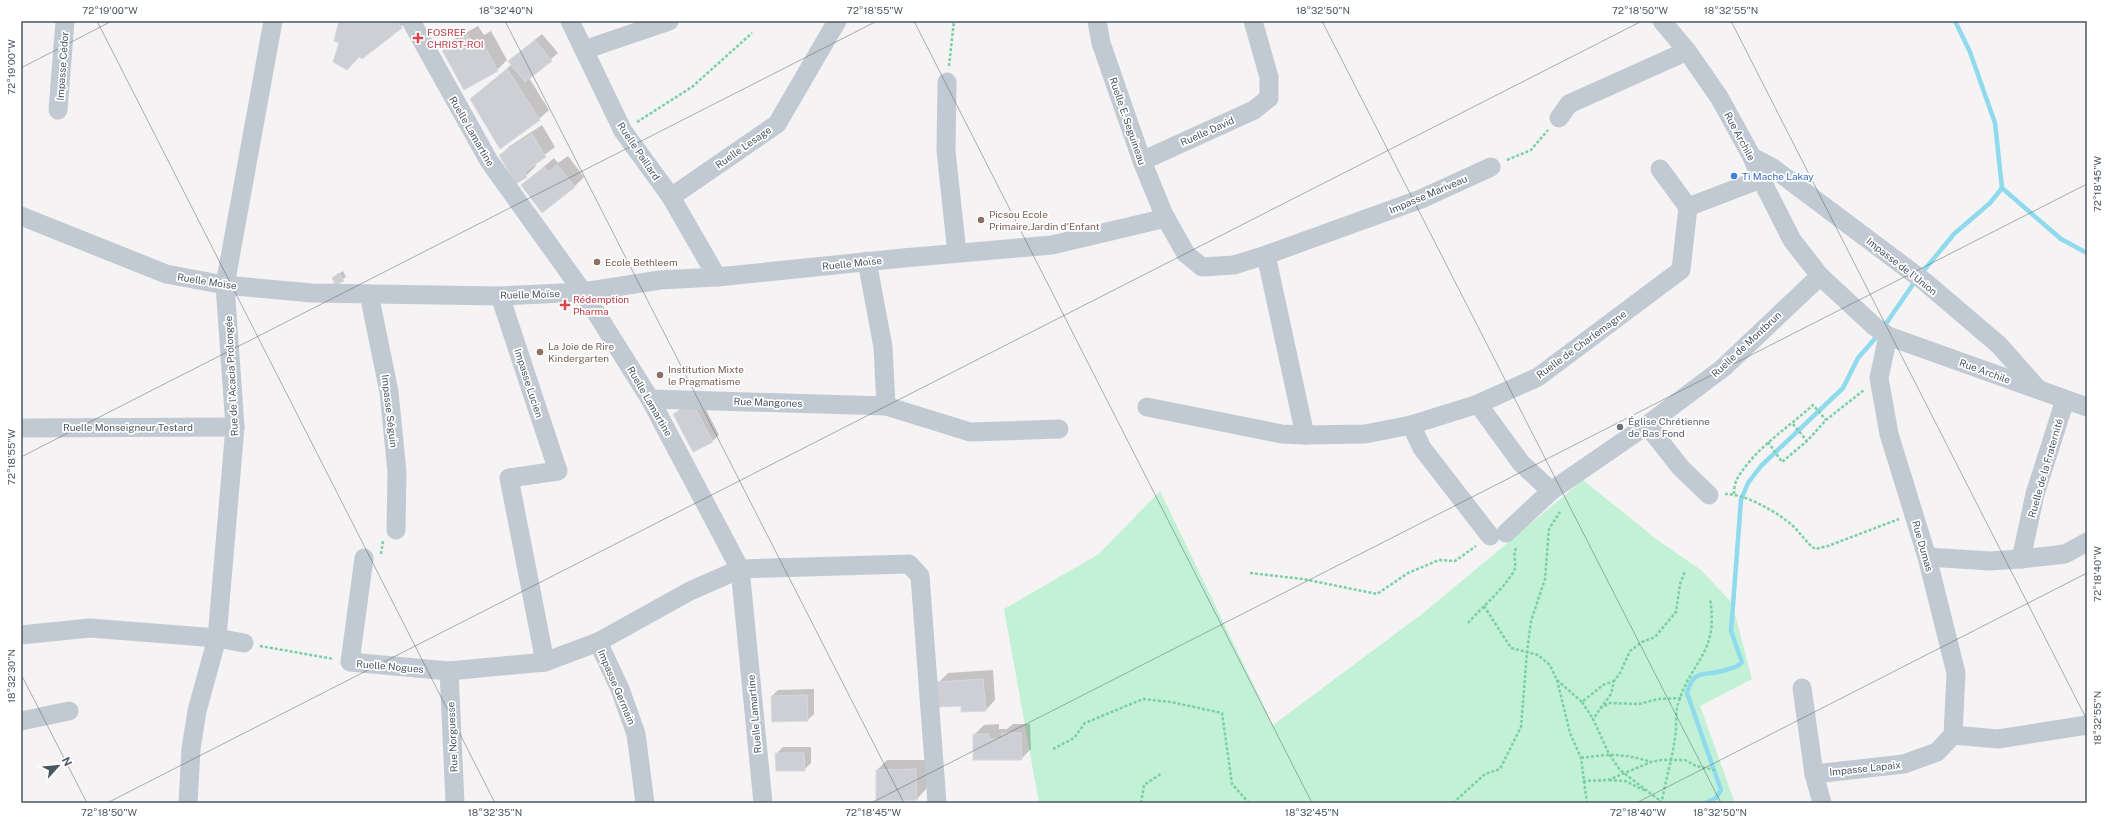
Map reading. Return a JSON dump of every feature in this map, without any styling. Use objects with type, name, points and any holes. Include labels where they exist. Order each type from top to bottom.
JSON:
[{"type":"street","name":"Impasse Cédor","points":[[58,110],[65,21]]},
{"type":"street","name":"Rue de l'Acacia Prolongée","points":[[188,803],[191,749],[197,711],[217,638],[235,427],[225,285],[273,21]]},
{"type":"street","name":"Ruelle Lamartine","points":[[411,21],[488,161],[583,292],[650,399],[740,569],[762,803]]},
{"type":"street","name":"Ruelle Paillard","points":[[570,21],[623,131],[671,197],[717,277]]},
{"type":"street","points":[[584,50],[669,21]]},
{"type":"street","name":"Ruelle Lesage","points":[[671,197],[777,124],[837,21]]},
{"type":"street","name":"Ruelle E. Seguineau","points":[[1098,21],[1101,43],[1142,161],[1166,218]]},
{"type":"street","name":"Ruelle David","points":[[1142,161],[1254,110],[1269,98],[1269,77],[1253,21]]},
{"type":"street","name":"Rue Archile","points":[[1662,21],[1687,51],[1719,97],[1752,157],[1761,179],[1792,240],[1820,276],[1882,332],[2087,407]]},
{"type":"street","points":[[1559,118],[1569,104],[1687,51]]},
{"type":"street","points":[[947,82],[946,151],[957,253]]},
{"type":"street","name":"Impasse de l'Union","points":[[1752,157],[1774,168],[1919,277],[1999,345],[2040,390]]},
{"type":"street","name":"Impasse Mariveau","points":[[1166,218],[1186,254],[1202,267],[1234,265],[1266,255],[1421,199],[1491,166]]},
{"type":"street","points":[[1660,169],[1688,207],[1761,179]]},
{"type":"street","name":"Ruelle de Charlemagne","points":[[1147,407],[1282,434],[1305,435],[1365,434],[1411,425],[1478,404],[1538,377],[1681,270],[1688,207]]},
{"type":"street","name":"Ruelle Moïse","points":[[21,216],[166,274],[225,285],[312,294],[500,296],[583,292],[660,280],[717,277],[867,261],[1052,245],[1166,218]]},
{"type":"street","points":[[1266,255],[1305,435]]},
{"type":"street","points":[[867,261],[883,347],[886,406]]},
{"type":"street","name":"Ruelle de Montbrun","points":[[1498,534],[1551,491],[1647,425],[1723,368],[1820,276]]},
{"type":"street","name":"Impasse Séguin","points":[[369,294],[389,392],[397,472],[396,530]]},
{"type":"street","name":"Impasse Lucien","points":[[500,296],[558,471],[509,478],[545,662]]},
{"type":"street","name":"Rue Dumas","points":[[1882,332],[1879,378],[1888,434],[1927,557],[1956,673],[1953,735]]},
{"type":"street","name":"Rue Mangones","points":[[650,399],[886,406],[970,432],[1059,429]]},
{"type":"street","name":"Ruelle de la Fraternité","points":[[2021,559],[2035,494],[2065,400]]},
{"type":"street","points":[[1478,404],[1521,463],[1551,491]]},
{"type":"street","points":[[1411,425],[1422,448],[1498,534]]},
{"type":"street","points":[[1647,425],[1681,468],[1709,495]]},
{"type":"street","name":"Ruelle Monseigneur Testard","points":[[21,428],[235,427]]},
{"type":"street","points":[[1927,557],[1990,561],[2021,559],[2065,554],[2087,542]]},
{"type":"street","points":[[350,662],[364,558]]},
{"type":"street","points":[[740,569],[909,564],[915,569],[920,576],[937,803]]},
{"type":"street","name":"Ruelle Nogues","points":[[350,662],[449,671],[545,662],[598,642],[690,591],[740,569]]},
{"type":"street","points":[[21,636],[90,628],[217,638],[244,643]]},
{"type":"street","name":"Impasse Germain","points":[[598,642],[620,689],[636,734],[645,803]]},
{"type":"street","name":"Rue Norguesse","points":[[449,671],[455,803]]},
{"type":"street","points":[[1802,688],[1814,774],[1822,803]]},
{"type":"street","points":[[21,720],[69,711]]},
{"type":"street","points":[[1953,735],[1998,739],[2087,725]]},
{"type":"street","name":"Impasse Lapaix","points":[[1814,774],[1904,764],[1937,752],[1953,735]]},
{"type":"path","points":[[947,82],[954,21]]},
{"type":"path","points":[[623,131],[692,86],[752,33]]},
{"type":"path","points":[[1491,166],[1531,150],[1559,118]]},
{"type":"path","points":[[1768,442],[1782,462],[1807,440],[1826,420],[1879,378]]},
{"type":"path","points":[[1826,420],[1813,405],[1793,424],[1768,442],[1736,480],[1734,494],[1754,501],[1792,526],[1814,549],[1828,546],[1914,513]]},
{"type":"path","points":[[1793,424],[1807,440]]},
{"type":"path","points":[[1453,803],[1485,774],[1500,770],[1521,727],[1531,621],[1545,579],[1549,528],[1560,512]]},
{"type":"path","points":[[364,558],[381,559],[384,528],[396,530]]},
{"type":"path","points":[[1250,573],[1303,578],[1378,594],[1408,573],[1439,560],[1455,561],[1498,534],[1518,545],[1514,552],[1515,569],[1500,590],[1468,623]]},
{"type":"path","points":[[1593,718],[1611,694],[1614,681],[1620,673],[1630,651],[1642,642],[1655,636],[1676,612],[1680,584],[1685,571]]},
{"type":"path","points":[[1663,802],[1675,737],[1680,698],[1709,644],[1713,617],[1710,600]]},
{"type":"path","points":[[1484,606],[1512,648],[1538,654],[1550,665],[1557,680],[1570,733],[1581,758],[1586,803]]},
{"type":"path","name":"Ruelle Nogues","points":[[244,643],[350,662]]},
{"type":"path","points":[[1557,680],[1582,702],[1593,718],[1609,754],[1623,774],[1663,802]]},
{"type":"path","points":[[1582,702],[1603,685],[1614,681]]},
{"type":"path","points":[[1600,708],[1610,703],[1640,704],[1658,699],[1680,698]]},
{"type":"path","points":[[1053,750],[1074,738],[1085,723],[1143,699],[1171,702],[1222,713],[1232,784],[1249,803]]},
{"type":"path","points":[[1581,758],[1609,754],[1632,755],[1650,762]]},
{"type":"path","points":[[1608,780],[1650,762],[1685,760],[1696,766],[1715,770]]},
{"type":"path","points":[[1141,803],[1144,785],[1162,774]]},
{"type":"path","points":[[1583,781],[1625,781],[1648,792]]},
{"type":"path","points":[[1659,803],[1663,802]]},
{"type":"green space","points":[[1583,480],[1660,542],[1701,570],[1732,603],[1752,679],[1700,706],[1735,803],[1039,803],[1004,609],[1099,554],[1160,491],[1273,725],[1422,614]]},
{"type":"building","points":[[339,21],[396,21],[402,28],[362,59],[359,57],[347,70],[333,62],[339,43],[334,41]]},
{"type":"building","points":[[468,35],[474,44],[481,40],[498,71],[464,90],[442,50]]},
{"type":"building","points":[[535,40],[552,61],[525,82],[508,61]]},
{"type":"building","points":[[507,69],[540,120],[500,149],[470,99]]},
{"type":"building","points":[[532,134],[546,157],[524,172],[527,177],[516,184],[499,155]]},
{"type":"building","points":[[557,165],[575,187],[542,213],[521,185],[544,167],[548,172]]},
{"type":"building","points":[[339,273],[344,281],[336,285],[332,278]]},
{"type":"building","points":[[693,404],[713,442],[693,452],[673,414]]},
{"type":"building","points":[[983,679],[986,711],[961,712],[961,706],[939,707],[937,682]]},
{"type":"building","points":[[807,695],[808,721],[772,722],[771,696]]},
{"type":"building","points":[[1002,733],[1021,733],[1022,760],[973,760],[973,734],[989,734],[989,739],[1002,739]]},
{"type":"building","points":[[775,753],[804,753],[805,771],[776,771]]},
{"type":"building","points":[[916,769],[917,800],[876,801],[876,770]]},
{"type":"waterway","points":[[1921,274],[1954,234],[1990,203],[2002,188],[1995,123],[1970,52],[1955,21]]},
{"type":"waterway","points":[[2002,188],[2061,239],[2087,253]]},
{"type":"waterway","points":[[1883,328],[1916,280]]},
{"type":"waterway","points":[[1705,803],[1716,798],[1721,790],[1687,693],[1693,679],[1697,676],[1733,668],[1742,662],[1731,631],[1741,500],[1748,483],[1761,466],[1843,388],[1858,358],[1879,334]]},
{"type":"place","name":"FOSREF CHRIST-ROI","points":[[418,38]]},
{"type":"place","name":"Ti Mache Lakay","points":[[1734,176]]},
{"type":"place","name":"Picsou Ecole Primaire,Jardin d'Enfant","points":[[981,220]]},
{"type":"place","name":"Ecole Bethleem","points":[[597,262]]},
{"type":"place","name":"Rédemption Pharma","points":[[565,305]]},
{"type":"place","name":"La Joie de Rire Kindergarten","points":[[540,352]]},
{"type":"place","name":"Institution Mixte le Pragmatisme","points":[[660,375]]},
{"type":"place","name":"Église Chrétienne de Bas Fond","points":[[1620,427]]}]
